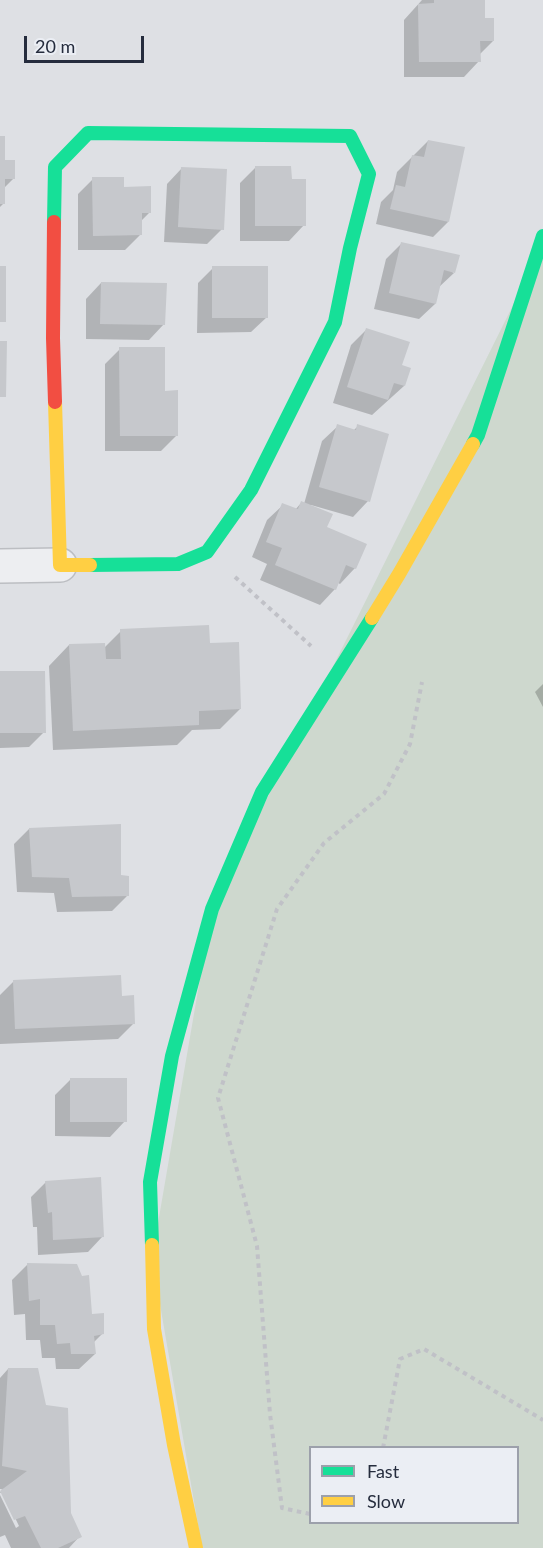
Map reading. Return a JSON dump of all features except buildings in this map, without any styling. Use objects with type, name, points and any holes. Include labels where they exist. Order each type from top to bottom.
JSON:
[{"type":"street","points":[[0,566],[178,564],[207,552],[251,490],[335,322],[350,248],[369,174],[350,136],[88,133],[55,167],[53,338],[60,565]]},
{"type":"street","points":[[196,1548],[174,1445],[154,1329],[150,1182],[172,1056],[212,909],[262,792],[399,574],[478,435],[543,237]]},
{"type":"path","points":[[207,552],[339,670]]},
{"type":"path","points":[[309,1514],[282,1508],[270,1414],[257,1246],[218,1098],[277,909],[324,843],[384,794],[410,744],[422,682]]},
{"type":"path","points":[[383,1446],[400,1359],[424,1349],[543,1420]]},
{"type":"shaded area","points":[[543,245],[543,1548],[202,1548],[152,1258],[212,909]]},
{"type":"traffic: fast","points":[[88,133],[350,136],[369,174],[350,248],[335,322],[251,490],[207,552],[178,564],[90,565]]},
{"type":"traffic: fast","points":[[54,222],[55,167],[88,133]]},
{"type":"traffic: fast","points":[[473,444],[478,435],[543,236]]},
{"type":"traffic: fast","points":[[152,1245],[150,1182],[172,1056],[212,909],[262,792],[372,618]]},
{"type":"traffic: slow","points":[[55,402],[60,565],[90,565]]},
{"type":"traffic: slow","points":[[372,618],[473,444]]},
{"type":"traffic: slow","points":[[152,1245],[154,1329],[174,1445],[196,1548]]},
{"type":"traffic: jam","points":[[54,222],[55,402]]}]
